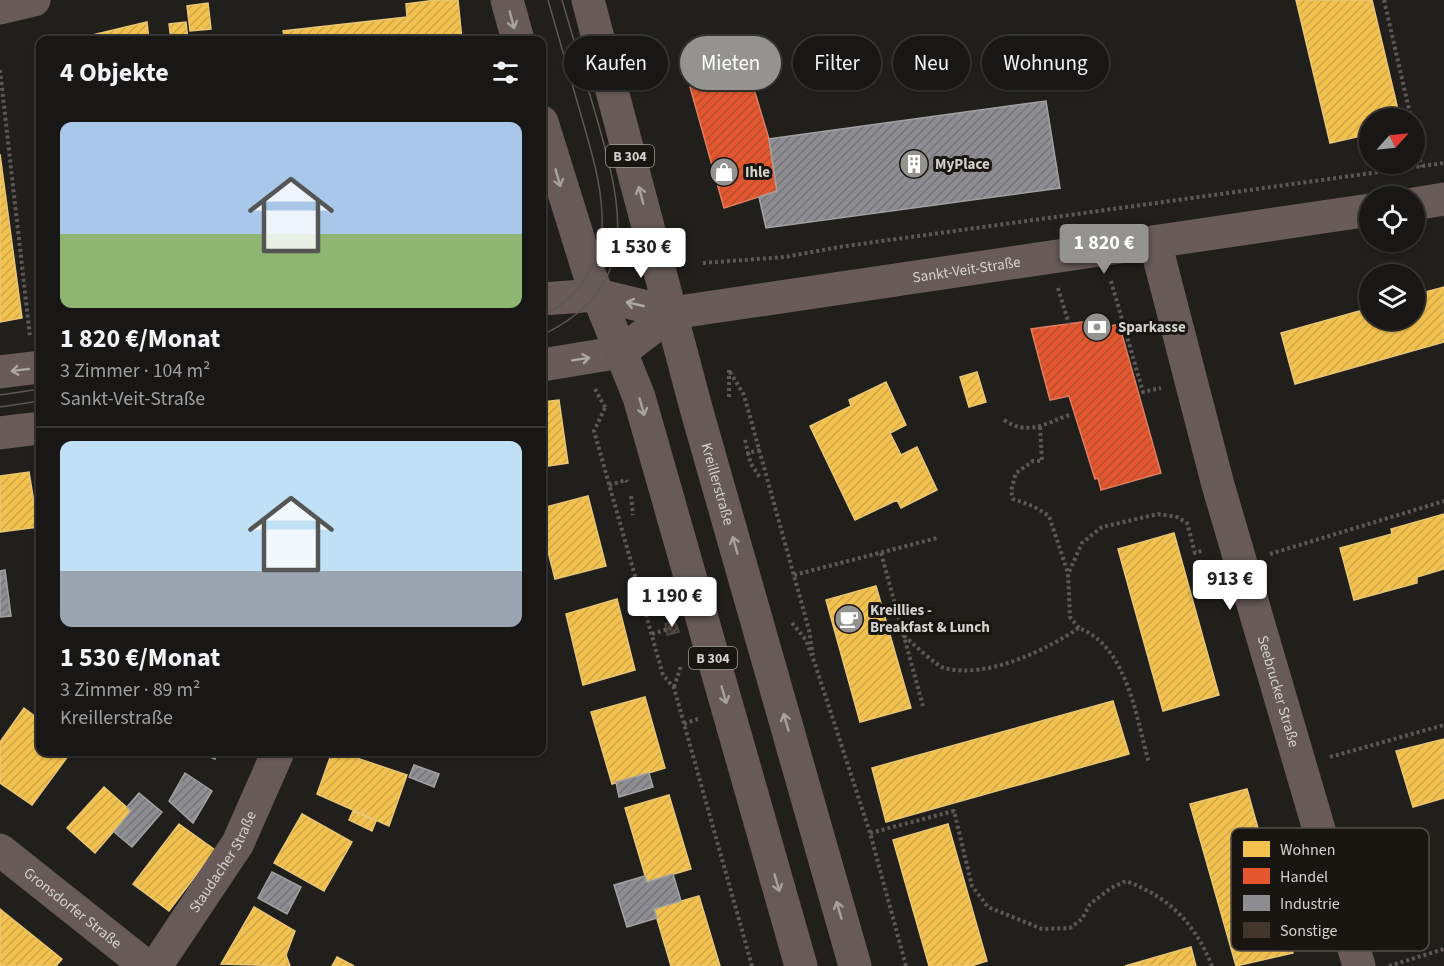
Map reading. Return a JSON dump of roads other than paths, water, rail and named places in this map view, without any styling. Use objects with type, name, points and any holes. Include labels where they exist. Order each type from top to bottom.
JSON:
[{"type":"main road","points":[[507,0],[517,36]]},
{"type":"main road","name":"Kreillerstraße","points":[[588,0],[696,408],[855,966]]},
{"type":"main road","name":"B 304","points":[[546,136],[563,194],[598,295],[639,397],[801,966]]},
{"type":"street","points":[[0,8],[34,0]]},
{"type":"street","points":[[1425,202],[1444,199]]},
{"type":"street","name":"Sankt-Veit-Straße","points":[[546,299],[598,295],[672,313],[1359,212]]},
{"type":"street","name":"Seebrucker Straße","points":[[1155,242],[1218,485],[1319,828]]},
{"type":"street","name":"Sankt-Veit-Straße","points":[[546,364],[621,352],[672,313]]},
{"type":"street","points":[[0,372],[36,356]]},
{"type":"street","points":[[0,433],[36,428]]},
{"type":"street","name":"Staudacher Straße","points":[[156,966],[238,843],[276,756]]},
{"type":"street","name":"Gronsdorfer Straße","points":[[0,850],[146,966]]},
{"type":"street","name":"Seebrucker Straße","points":[[1355,951],[1359,966]]},
{"type":"tram line","points":[[546,314],[569,298],[587,276],[598,252],[602,227],[601,200],[596,172],[548,0]]},
{"type":"tram line","points":[[546,333],[574,316],[597,293],[610,269],[617,242],[617,213],[606,152],[562,0]]},
{"type":"tram line","points":[[0,395],[36,390]]},
{"type":"tram line","points":[[0,407],[36,402]]},
{"type":"place","name":"MyPlace","points":[[914,164]]},
{"type":"place","name":"Ihle","points":[[724,172]]},
{"type":"place","name":"Sparkasse","points":[[1097,327]]},
{"type":"place","name":"Kreillies - Breakfast & Lunch","points":[[849,619]]}]
